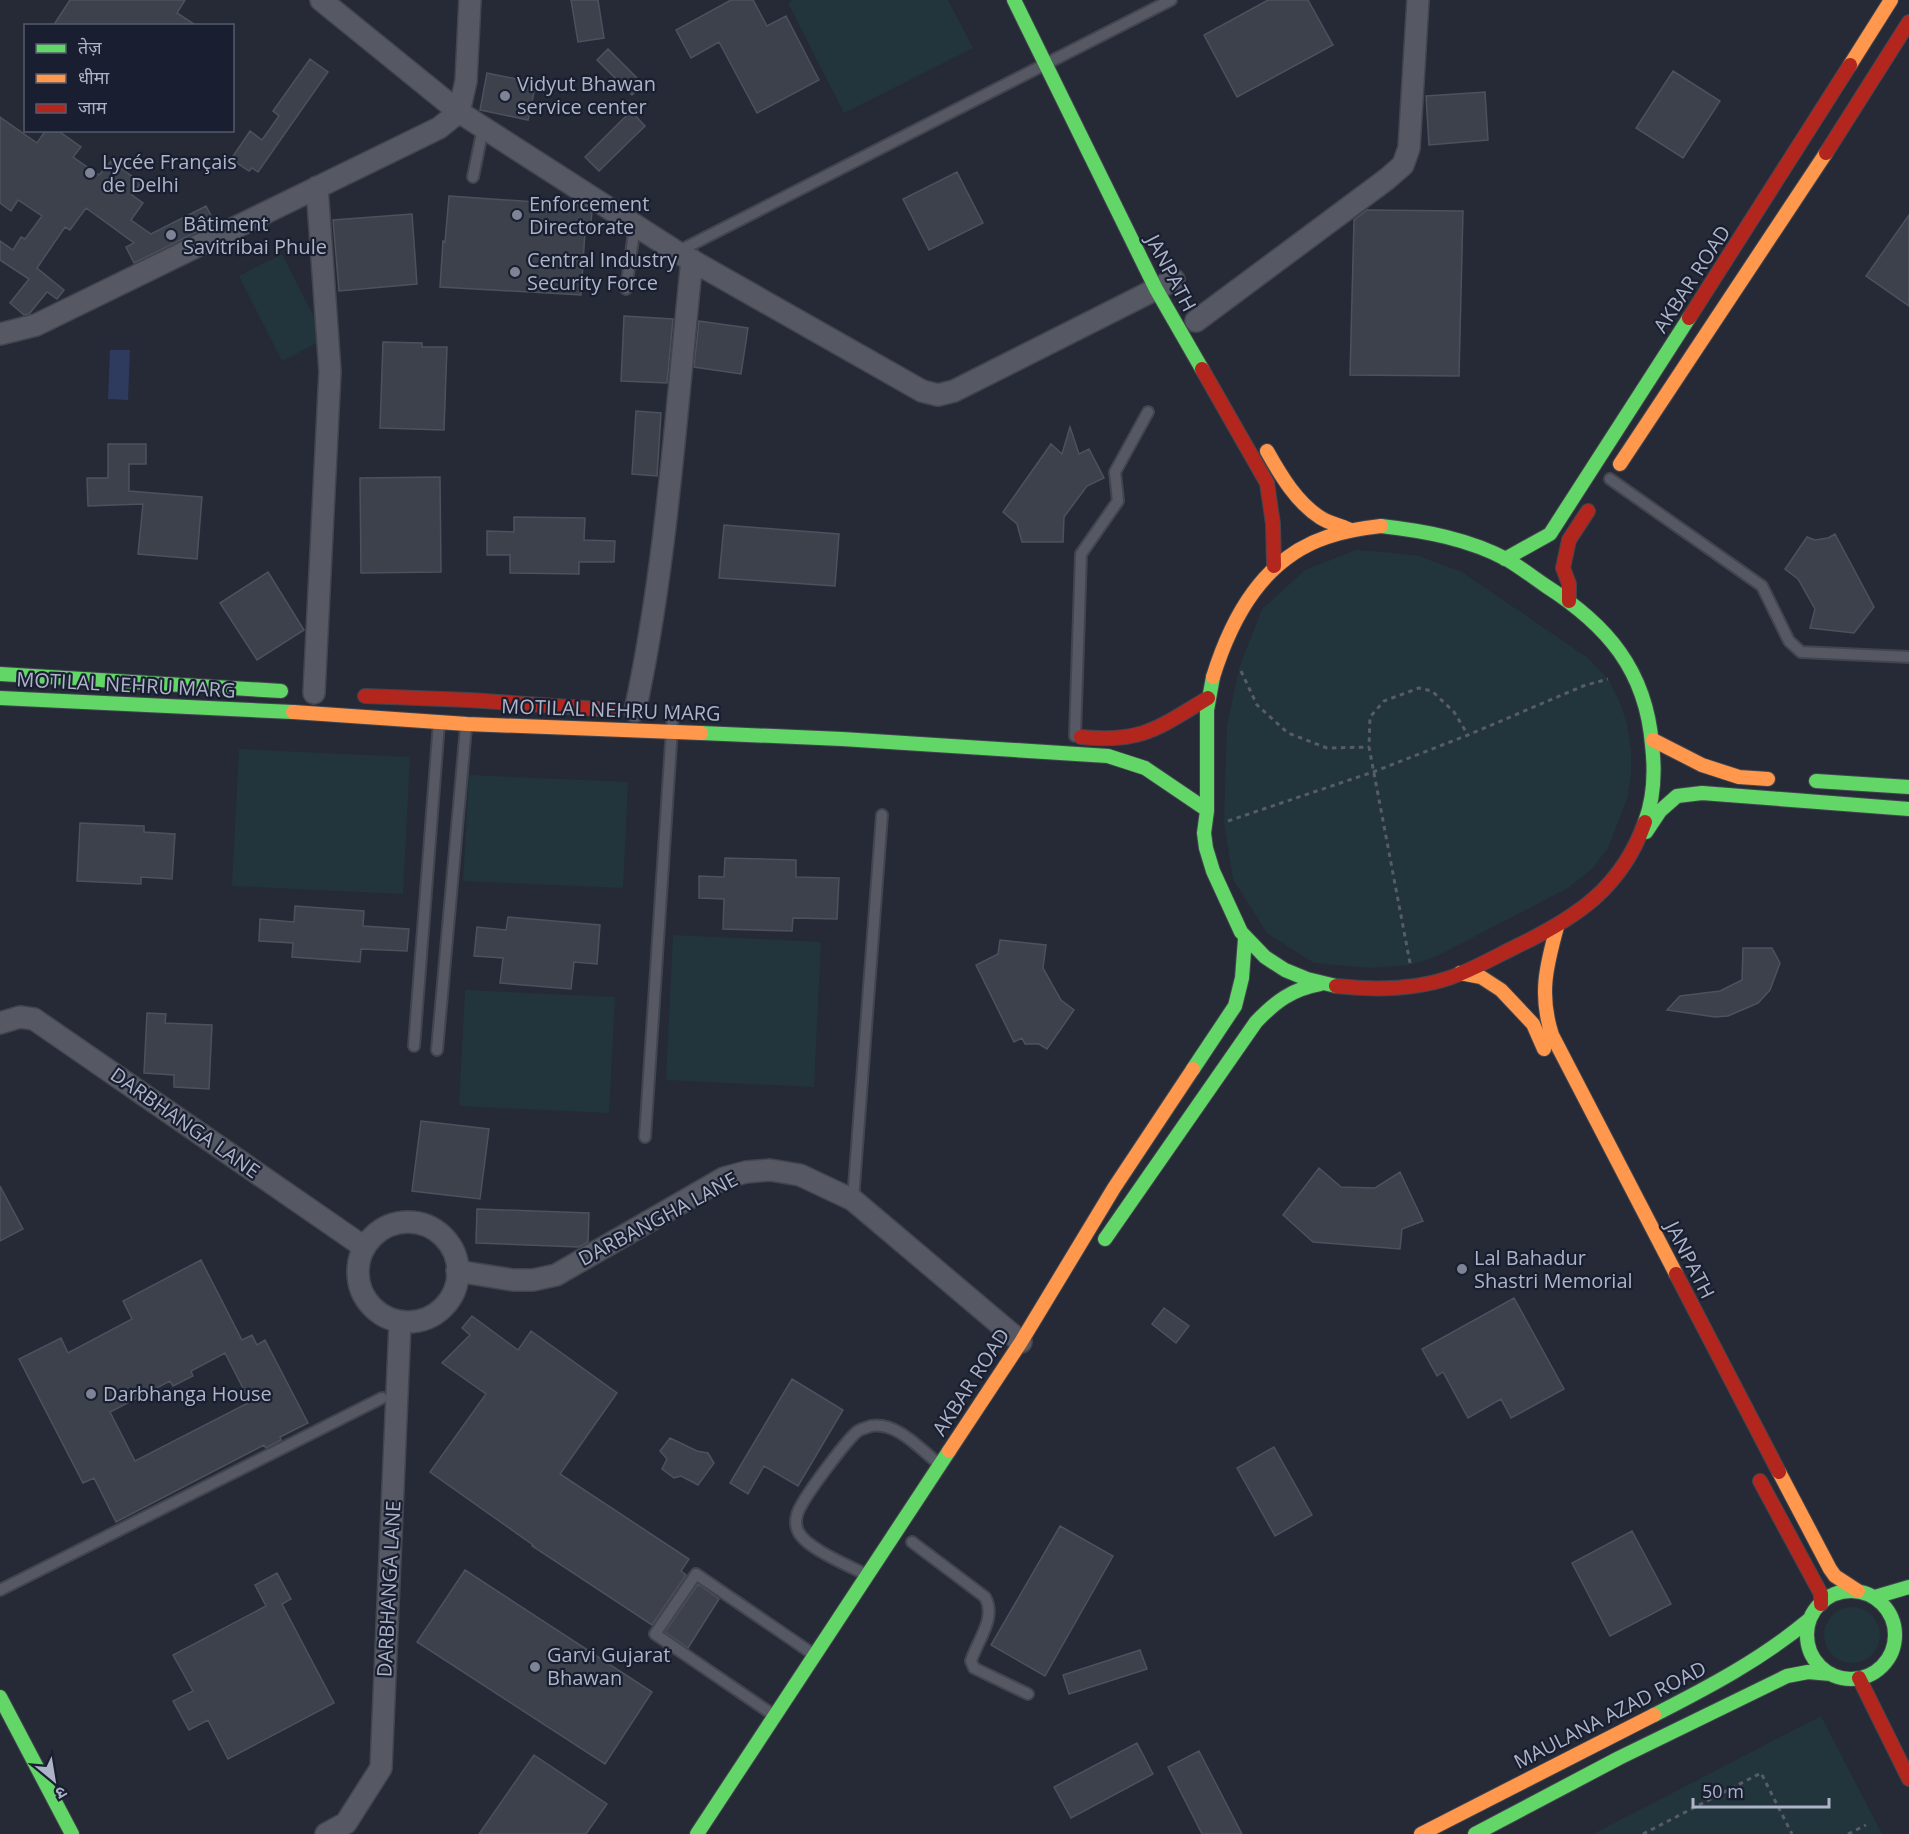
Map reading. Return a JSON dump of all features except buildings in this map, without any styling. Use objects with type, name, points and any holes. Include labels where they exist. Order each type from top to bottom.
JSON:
[{"type":"main road","name":"JANPATH","points":[[1014,0],[1055,63]]},
{"type":"main road","name":"JANPATH","points":[[1029,0],[1055,63],[1169,282],[1267,483],[1276,540],[1274,566]]},
{"type":"main road","name":"AKBAR ROAD","points":[[1506,559],[1550,534],[1563,516],[1891,0]]},
{"type":"main road","points":[[1569,601],[1569,584],[1563,568],[1569,540],[1786,216],[1909,22]]},
{"type":"main road","points":[[1258,434],[1280,475],[1296,496],[1321,518],[1348,529]]},
{"type":"main road","points":[[1320,984],[1280,968],[1245,939],[1218,882],[1204,838],[1207,810],[1208,698],[1218,662],[1237,613],[1253,588],[1274,566],[1308,542],[1348,529],[1381,526],[1414,529],[1461,541],[1506,559],[1569,601],[1611,639],[1631,670],[1645,704],[1653,740],[1654,775],[1651,799],[1638,845]]},
{"type":"main road","name":"MOTILAL NEHRU MARG","points":[[0,674],[309,693]]},
{"type":"main road","name":"MOTILAL NEHRU MARG","points":[[349,695],[440,700],[468,712],[672,731],[1108,756],[1144,768],[1207,810]]},
{"type":"main road","name":"MOTILAL NEHRU MARG","points":[[0,698],[347,715],[440,722],[468,712],[662,713]]},
{"type":"main road","points":[[1069,736],[1109,740],[1136,736],[1161,726],[1208,698]]},
{"type":"main road","points":[[1653,740],[1702,765],[1739,777],[1785,780]]},
{"type":"main road","points":[[1807,781],[1909,787]]},
{"type":"main road","points":[[1095,1254],[1256,1022],[1278,999],[1299,987],[1320,984],[1375,988],[1431,983],[1460,973],[1557,927],[1586,907],[1606,888],[1660,811],[1677,796],[1702,793],[1909,809]]},
{"type":"main road","name":"JANPATH","points":[[1557,927],[1543,980],[1546,1018],[1552,1035],[1830,1569],[1835,1576],[1858,1591]]},
{"type":"main road","name":"AKBAR ROAD","points":[[697,1834],[1021,1342],[1114,1188],[1235,1006],[1242,978],[1245,939]]},
{"type":"main road","points":[[1460,973],[1481,976],[1501,990],[1533,1024],[1550,1064]]},
{"type":"main road","points":[[1754,1469],[1821,1594],[1821,1604]]},
{"type":"main road","points":[[1875,1597],[1909,1587]]},
{"type":"main road","points":[[1831,1674],[1822,1668],[1810,1651],[1808,1640],[1810,1619],[1821,1604],[1838,1593],[1858,1591],[1875,1597],[1891,1614],[1896,1636]]},
{"type":"main road","name":"MAULANA AZAD ROAD","points":[[1421,1834],[1693,1695],[1780,1644],[1810,1619]]},
{"type":"main road","points":[[1475,1834],[1619,1758],[1787,1676],[1808,1672],[1859,1678],[1876,1671],[1890,1656],[1896,1636],[1909,1623]]},
{"type":"main road","points":[[1876,1671],[1884,1688]]},
{"type":"main road","points":[[1859,1678],[1909,1779]]},
{"type":"main road","points":[[0,1696],[72,1834]]},
{"type":"street","points":[[321,0],[459,112],[483,128],[684,256],[922,391],[938,395],[954,391],[1169,282]]},
{"type":"street","points":[[0,334],[36,325],[439,128],[459,112],[466,81],[470,0]]},
{"type":"street","points":[[1196,321],[1403,165],[1409,148],[1418,0]]},
{"type":"street","points":[[309,693],[330,371],[317,187]]},
{"type":"street","points":[[662,713],[647,656],[660,575],[684,256]]},
{"type":"street","name":"DARBHANGA LANE","points":[[0,1023],[20,1017],[34,1019],[364,1247]]},
{"type":"street","name":"DARBANGHA LANE","points":[[458,1271],[513,1280],[533,1280],[556,1275],[724,1178],[746,1172],[770,1170],[800,1175],[853,1200],[1021,1342]]},
{"type":"street","points":[[415,1222],[433,1228],[448,1242],[457,1260],[458,1280],[452,1298],[438,1313],[420,1322],[400,1323],[382,1316],[367,1303],[358,1285],[357,1266],[364,1247],[377,1232],[395,1223],[415,1222]]},
{"type":"street","name":"DARBHANGA LANE","points":[[326,1834],[346,1823],[381,1768],[400,1323]]},
{"type":"lane","points":[[684,256],[1171,0]]},
{"type":"lane","points":[[473,177],[483,128]]},
{"type":"lane","points":[[626,289],[635,225]]},
{"type":"lane","points":[[1069,736],[1081,554],[1118,501],[1115,472],[1148,412]]},
{"type":"lane","points":[[1604,488],[1762,586],[1789,641],[1801,652],[1909,657]]},
{"type":"lane","points":[[414,1046],[440,700]]},
{"type":"lane","points":[[437,1050],[468,712]]},
{"type":"lane","points":[[645,1137],[672,731],[662,713]]},
{"type":"lane","points":[[853,1200],[882,814]]},
{"type":"lane","points":[[0,1590],[382,1398]]},
{"type":"lane","points":[[867,1575],[805,1542],[798,1531],[796,1520],[801,1505],[848,1443],[859,1431],[872,1426],[886,1426],[900,1433],[940,1465]]},
{"type":"lane","points":[[912,1542],[985,1597],[990,1604],[987,1623],[971,1661],[974,1668],[1028,1694]]},
{"type":"lane","points":[[775,1716],[655,1634],[696,1574],[814,1655]]},
{"type":"path","points":[[1239,668],[1257,705],[1288,734],[1327,748],[1369,747]]},
{"type":"path","points":[[1224,823],[1247,813],[1373,772],[1583,686],[1608,679]]},
{"type":"path","points":[[1412,985],[1369,747],[1370,717],[1384,701],[1419,688],[1432,691],[1454,712],[1468,735]]},
{"type":"path","points":[[1642,1834],[1761,1773],[1792,1834]]},
{"type":"path","points":[[1848,1834],[1866,1825]]},
{"type":"shaded area","points":[[793,0],[948,0],[973,48],[844,113],[788,3]]},
{"type":"shaded area","points":[[282,254],[325,339],[282,361],[239,276]]},
{"type":"shaded area","points":[[1356,550],[1419,556],[1462,572],[1588,658],[1608,679],[1620,703],[1627,724],[1631,749],[1631,774],[1627,799],[1608,848],[1592,869],[1568,888],[1435,957],[1410,965],[1370,968],[1314,963],[1267,933],[1233,879],[1224,823],[1227,726],[1239,668],[1262,609],[1305,570]]},
{"type":"shaded area","points":[[239,749],[410,757],[403,894],[232,886]]},
{"type":"shaded area","points":[[469,775],[628,782],[623,888],[463,881]]},
{"type":"shaded area","points":[[673,935],[821,942],[814,1087],[666,1080]]},
{"type":"shaded area","points":[[465,990],[615,997],[609,1113],[459,1106]]},
{"type":"shaded area","points":[[1852,1607],[1863,1609],[1872,1615],[1878,1624],[1880,1635],[1878,1646],[1872,1655],[1863,1661],[1852,1663],[1841,1661],[1832,1655],[1826,1646],[1824,1635],[1826,1624],[1832,1615],[1841,1609]]},
{"type":"shaded area","points":[[1821,1716],[1882,1834],[1593,1834]]},
{"type":"water","points":[[110,350],[130,350],[128,400],[108,399]]},
{"type":"traffic: fast","points":[[1014,0],[1156,289],[1202,369]]},
{"type":"traffic: fast","points":[[1505,559],[1550,534],[1689,318]]},
{"type":"traffic: fast","points":[[1381,526],[1414,530],[1462,541],[1508,560],[1568,601],[1605,634],[1620,652],[1632,672],[1648,718],[1653,774],[1652,794],[1645,822]]},
{"type":"traffic: fast","points":[[0,674],[281,691]]},
{"type":"traffic: fast","points":[[1213,677],[1207,710],[1207,811],[1204,833],[1213,871],[1241,932],[1265,957],[1285,970],[1307,979],[1336,986]]},
{"type":"traffic: fast","points":[[0,698],[293,712]]},
{"type":"traffic: fast","points":[[701,733],[842,739],[1108,756],[1145,768],[1207,810]]},
{"type":"traffic: fast","points":[[1816,781],[1909,787]]},
{"type":"traffic: fast","points":[[1646,832],[1660,811],[1677,796],[1702,793],[1909,809]]},
{"type":"traffic: fast","points":[[1193,1069],[1235,1006],[1242,978],[1245,939]]},
{"type":"traffic: fast","points":[[1105,1239],[1256,1022],[1285,997],[1301,989],[1320,984]]},
{"type":"traffic: fast","points":[[697,1834],[949,1451]]},
{"type":"traffic: fast","points":[[1875,1597],[1909,1587]]},
{"type":"traffic: fast","points":[[1851,1591],[1868,1594],[1882,1604],[1892,1618],[1895,1635],[1892,1652],[1882,1666],[1868,1676],[1851,1679],[1834,1676],[1820,1666],[1810,1652],[1807,1635],[1810,1618],[1820,1604],[1834,1594],[1851,1591]]},
{"type":"traffic: fast","points":[[1654,1715],[1754,1660],[1810,1619]]},
{"type":"traffic: fast","points":[[1475,1834],[1619,1758],[1787,1676],[1808,1672],[1831,1674]]},
{"type":"traffic: fast","points":[[0,1697],[72,1834]]},
{"type":"traffic: slow","points":[[1850,65],[1891,0]]},
{"type":"traffic: slow","points":[[1620,464],[1826,153]]},
{"type":"traffic: slow","points":[[1267,451],[1284,479],[1304,505],[1324,520],[1348,529]]},
{"type":"traffic: slow","points":[[1213,677],[1230,632],[1241,611],[1268,574],[1285,559],[1327,537],[1381,526]]},
{"type":"traffic: slow","points":[[293,712],[467,724],[701,733]]},
{"type":"traffic: slow","points":[[1653,740],[1702,765],[1739,777],[1768,779]]},
{"type":"traffic: slow","points":[[1557,927],[1550,955],[1545,994],[1552,1035],[1676,1274]]},
{"type":"traffic: slow","points":[[1460,973],[1481,977],[1501,990],[1533,1024],[1544,1049]]},
{"type":"traffic: slow","points":[[949,1451],[1021,1342],[1114,1188],[1193,1069]]},
{"type":"traffic: slow","points":[[1779,1472],[1830,1569],[1835,1576],[1858,1591]]},
{"type":"traffic: slow","points":[[1421,1834],[1654,1715]]},
{"type":"traffic: jam","points":[[1826,153],[1909,22]]},
{"type":"traffic: jam","points":[[1689,318],[1850,65]]},
{"type":"traffic: jam","points":[[1202,369],[1267,483],[1273,524],[1274,566]]},
{"type":"traffic: jam","points":[[1569,601],[1569,584],[1563,568],[1569,540],[1588,511]]},
{"type":"traffic: jam","points":[[365,696],[469,700],[614,710]]},
{"type":"traffic: jam","points":[[1081,737],[1120,738],[1149,731],[1176,718],[1208,698]]},
{"type":"traffic: jam","points":[[1336,986],[1393,988],[1436,982],[1466,971],[1558,925],[1577,912],[1610,883],[1624,865],[1645,822]]},
{"type":"traffic: jam","points":[[1676,1274],[1779,1472]]},
{"type":"traffic: jam","points":[[1760,1481],[1821,1594],[1821,1604]]},
{"type":"traffic: jam","points":[[1859,1678],[1909,1779]]},
{"type":"place","name":"Vidyut Bhawan service center","points":[[505,96]]},
{"type":"place","name":"Lycée Français de Delhi","points":[[90,173]]},
{"type":"place","name":"Enforcement Directorate","points":[[517,215]]},
{"type":"place","name":"Bâtiment Savitribai Phule","points":[[171,235]]},
{"type":"place","name":"Central Industry Security Force","points":[[515,272]]},
{"type":"place","name":"Lal Bahadur Shastri Memorial","points":[[1462,1269]]},
{"type":"place","name":"Darbhanga House","points":[[91,1394]]},
{"type":"place","name":"Garvi Gujarat Bhawan","points":[[535,1667]]}]
